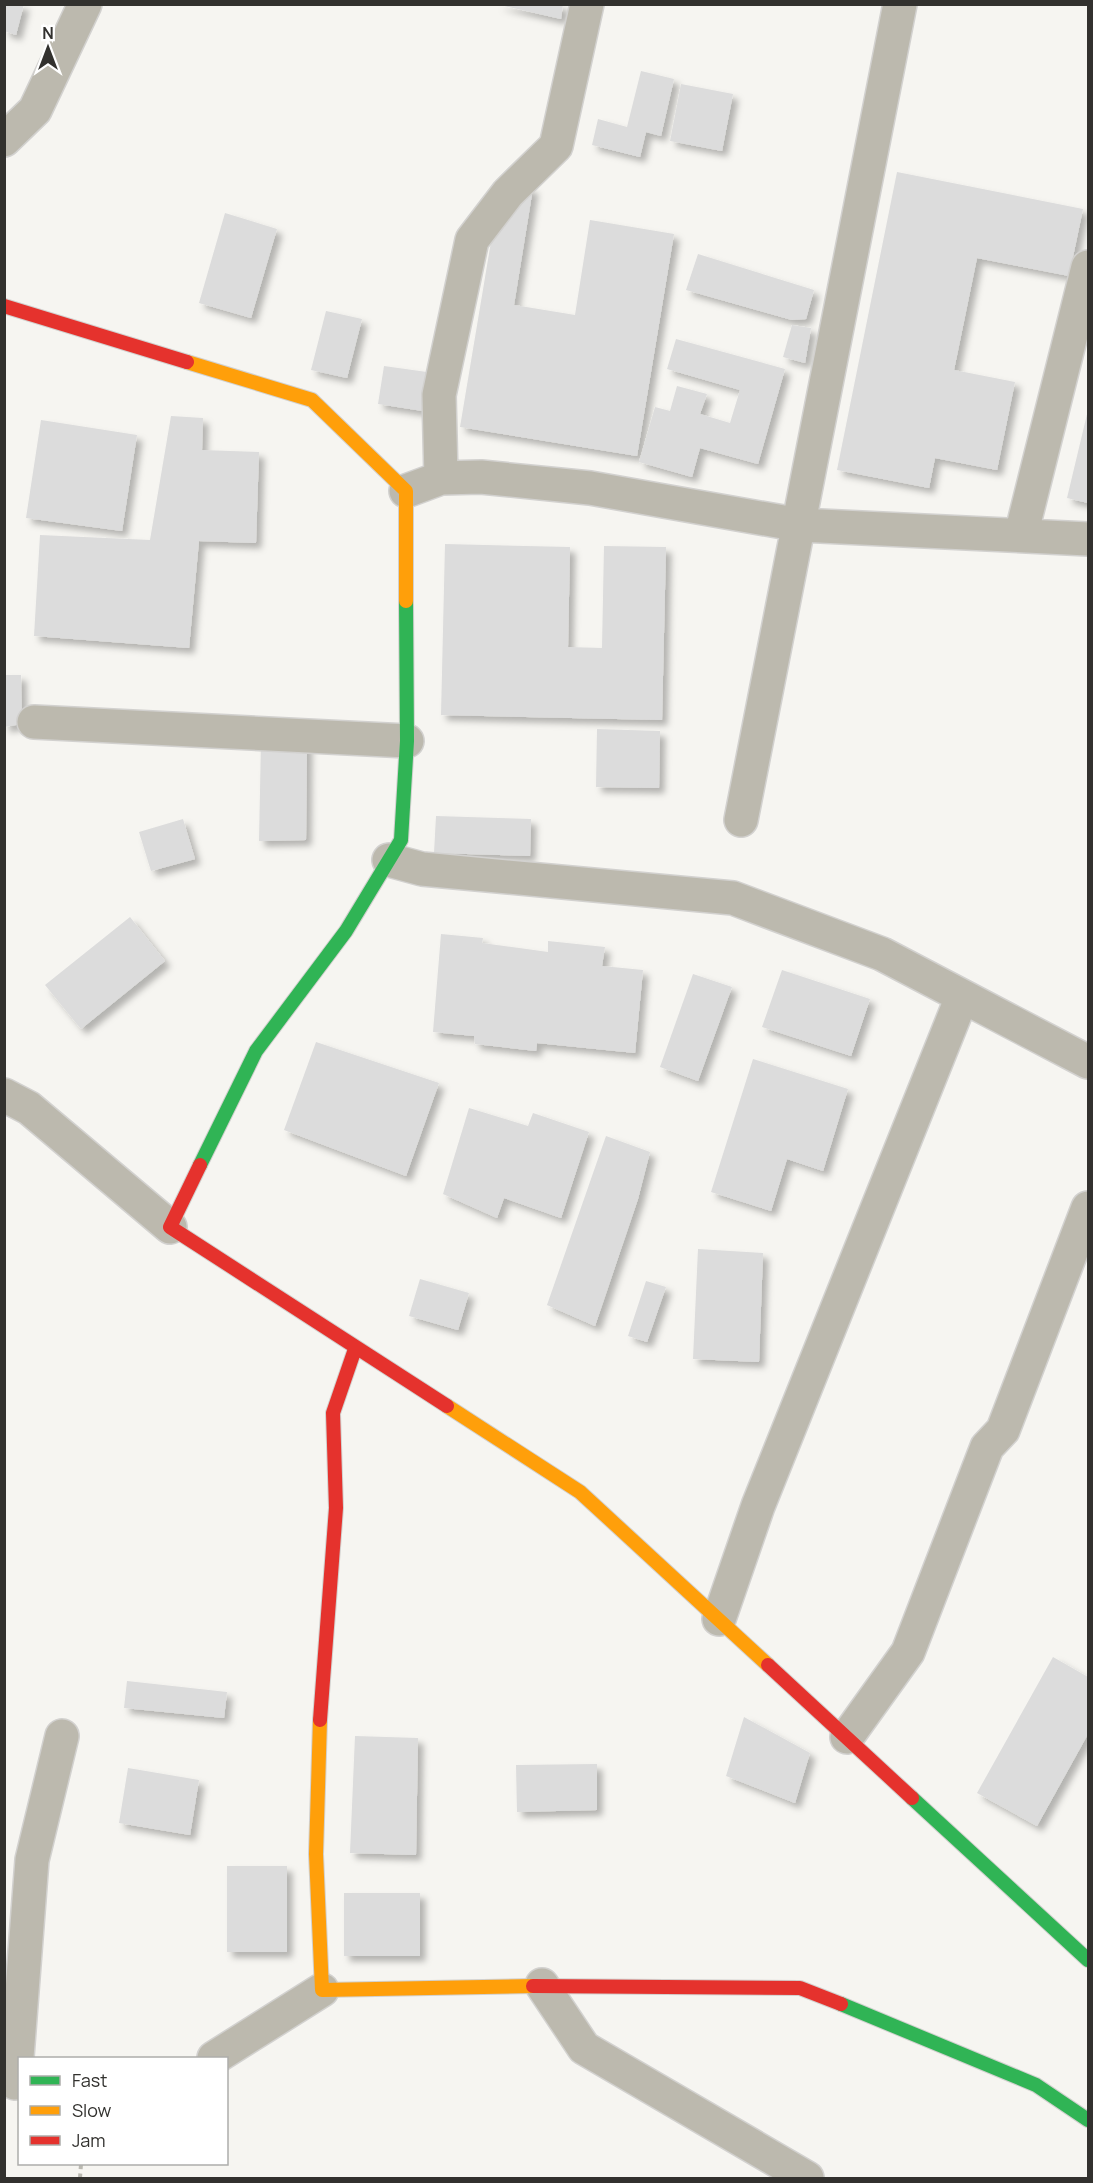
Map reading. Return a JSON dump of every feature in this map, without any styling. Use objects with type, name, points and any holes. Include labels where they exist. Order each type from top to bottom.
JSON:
[{"type":"street","points":[[4,140],[35,110],[85,4]]},
{"type":"street","points":[[441,478],[439,395],[472,240],[508,193],[556,146],[587,4]]},
{"type":"street","points":[[741,820],[900,4]]},
{"type":"street","points":[[1021,535],[1089,267]]},
{"type":"street","points":[[4,306],[312,400],[406,491],[407,741],[401,840],[346,930],[256,1051],[170,1227]]},
{"type":"street","points":[[406,491],[441,478],[481,477],[590,488],[800,525],[1089,539]]},
{"type":"street","points":[[34,722],[407,741]]},
{"type":"street","points":[[389,860],[422,869],[733,898],[882,954],[1089,1062]]},
{"type":"street","points":[[719,1619],[775,1463],[962,997]]},
{"type":"street","points":[[4,1095],[29,1108],[170,1227],[355,1349],[580,1492],[1089,1960]]},
{"type":"street","points":[[847,1737],[908,1652],[987,1447],[1003,1430],[1089,1208]]},
{"type":"street","points":[[322,1990],[316,1854],[320,1711],[336,1508],[333,1413],[355,1349]]},
{"type":"street","points":[[13,2083],[32,1860],[62,1736]]},
{"type":"street","points":[[542,1985],[584,2048],[807,2178]]},
{"type":"street","points":[[216,2057],[322,1990],[542,1985],[800,1988],[899,2026],[1035,2085],[1089,2120]]},
{"type":"building","points":[[4,4],[24,4],[16,35],[4,31]]},
{"type":"building","points":[[496,4],[563,4],[561,19]]},
{"type":"building","points":[[641,71],[674,79],[661,136],[646,132],[640,157],[592,145],[598,119],[627,127]]},
{"type":"building","points":[[681,84],[733,94],[722,151],[670,141]]},
{"type":"building","points":[[897,172],[1083,209],[1069,276],[977,258],[954,370],[1015,382],[997,470],[935,458],[929,488],[837,470]]},
{"type":"building","points":[[501,182],[533,188],[514,305],[575,315],[590,220],[674,234],[637,456],[460,427]]},
{"type":"building","points":[[225,213],[277,229],[251,318],[199,303]]},
{"type":"building","points":[[698,254],[814,290],[806,319],[792,320],[686,290]]},
{"type":"building","points":[[326,311],[362,319],[347,378],[311,370]]},
{"type":"building","points":[[792,325],[811,328],[805,363],[783,357]]},
{"type":"building","points":[[676,339],[785,369],[758,464],[700,448],[692,477],[639,462],[655,407],[670,411],[677,386],[707,394],[700,414],[730,423],[740,390],[667,369]]},
{"type":"building","points":[[384,366],[448,375],[442,414],[378,404]]},
{"type":"building","points":[[1088,410],[1088,503],[1067,498]]},
{"type":"building","points":[[171,416],[203,418],[202,450],[259,452],[256,543],[199,541],[189,648],[34,636],[40,535],[150,540]]},
{"type":"building","points":[[41,420],[137,435],[122,531],[26,518]]},
{"type":"building","points":[[445,544],[570,547],[568,647],[602,648],[604,546],[666,547],[662,720],[441,715]]},
{"type":"building","points":[[4,675],[21,675],[22,724],[4,727]]},
{"type":"building","points":[[597,729],[660,731],[659,788],[596,787]]},
{"type":"building","points":[[261,741],[307,741],[306,840],[259,841]]},
{"type":"building","points":[[436,816],[531,819],[530,856],[434,853]]},
{"type":"building","points":[[183,819],[195,859],[151,871],[139,832]]},
{"type":"building","points":[[130,917],[165,961],[81,1029],[45,985]]},
{"type":"building","points":[[441,934],[483,938],[482,943],[548,952],[548,941],[605,947],[602,966],[643,970],[635,1053],[537,1043],[536,1051],[475,1044],[474,1036],[433,1032]]},
{"type":"building","points":[[782,970],[870,999],[851,1056],[762,1027]]},
{"type":"building","points":[[693,974],[732,987],[698,1081],[660,1067]]},
{"type":"building","points":[[316,1042],[439,1083],[406,1176],[284,1130]]},
{"type":"building","points":[[753,1059],[848,1089],[823,1171],[787,1159],[771,1211],[711,1192]]},
{"type":"building","points":[[469,1108],[528,1126],[533,1113],[589,1132],[561,1218],[504,1198],[497,1218],[443,1194]]},
{"type":"building","points":[[606,1136],[650,1152],[638,1199],[595,1326],[547,1305]]},
{"type":"building","points":[[698,1249],[763,1253],[759,1362],[693,1359]]},
{"type":"building","points":[[420,1279],[469,1293],[458,1330],[409,1316]]},
{"type":"building","points":[[646,1281],[666,1287],[647,1342],[628,1336]]},
{"type":"building","points":[[1053,1657],[1088,1677],[1088,1734],[1037,1826],[977,1793]]},
{"type":"building","points":[[127,1681],[227,1692],[224,1718],[124,1708]]},
{"type":"building","points":[[744,1717],[810,1753],[795,1803],[726,1776]]},
{"type":"building","points":[[355,1736],[418,1738],[416,1855],[350,1853]]},
{"type":"building","points":[[597,1764],[597,1810],[517,1812],[516,1765]]},
{"type":"building","points":[[128,1768],[199,1780],[190,1835],[119,1823]]},
{"type":"building","points":[[227,1866],[287,1866],[287,1952],[227,1952]]},
{"type":"building","points":[[344,1893],[420,1893],[420,1956],[344,1956]]},
{"type":"traffic: fast","points":[[200,1165],[256,1051],[346,931],[401,840],[407,741],[406,601]]},
{"type":"traffic: fast","points":[[912,1798],[1088,1960]]},
{"type":"traffic: fast","points":[[841,2004],[1036,2085],[1088,2120]]},
{"type":"traffic: slow","points":[[187,362],[312,400],[406,491],[406,601]]},
{"type":"traffic: slow","points":[[447,1406],[580,1492],[768,1665]]},
{"type":"traffic: slow","points":[[320,1720],[316,1854],[322,1990],[533,1986]]},
{"type":"traffic: jam","points":[[4,306],[187,362]]},
{"type":"traffic: jam","points":[[200,1165],[170,1227],[447,1406]]},
{"type":"traffic: jam","points":[[320,1720],[336,1508],[333,1413],[355,1349]]},
{"type":"traffic: jam","points":[[768,1665],[912,1798]]},
{"type":"traffic: jam","points":[[533,1986],[800,1988],[841,2004]]}]
